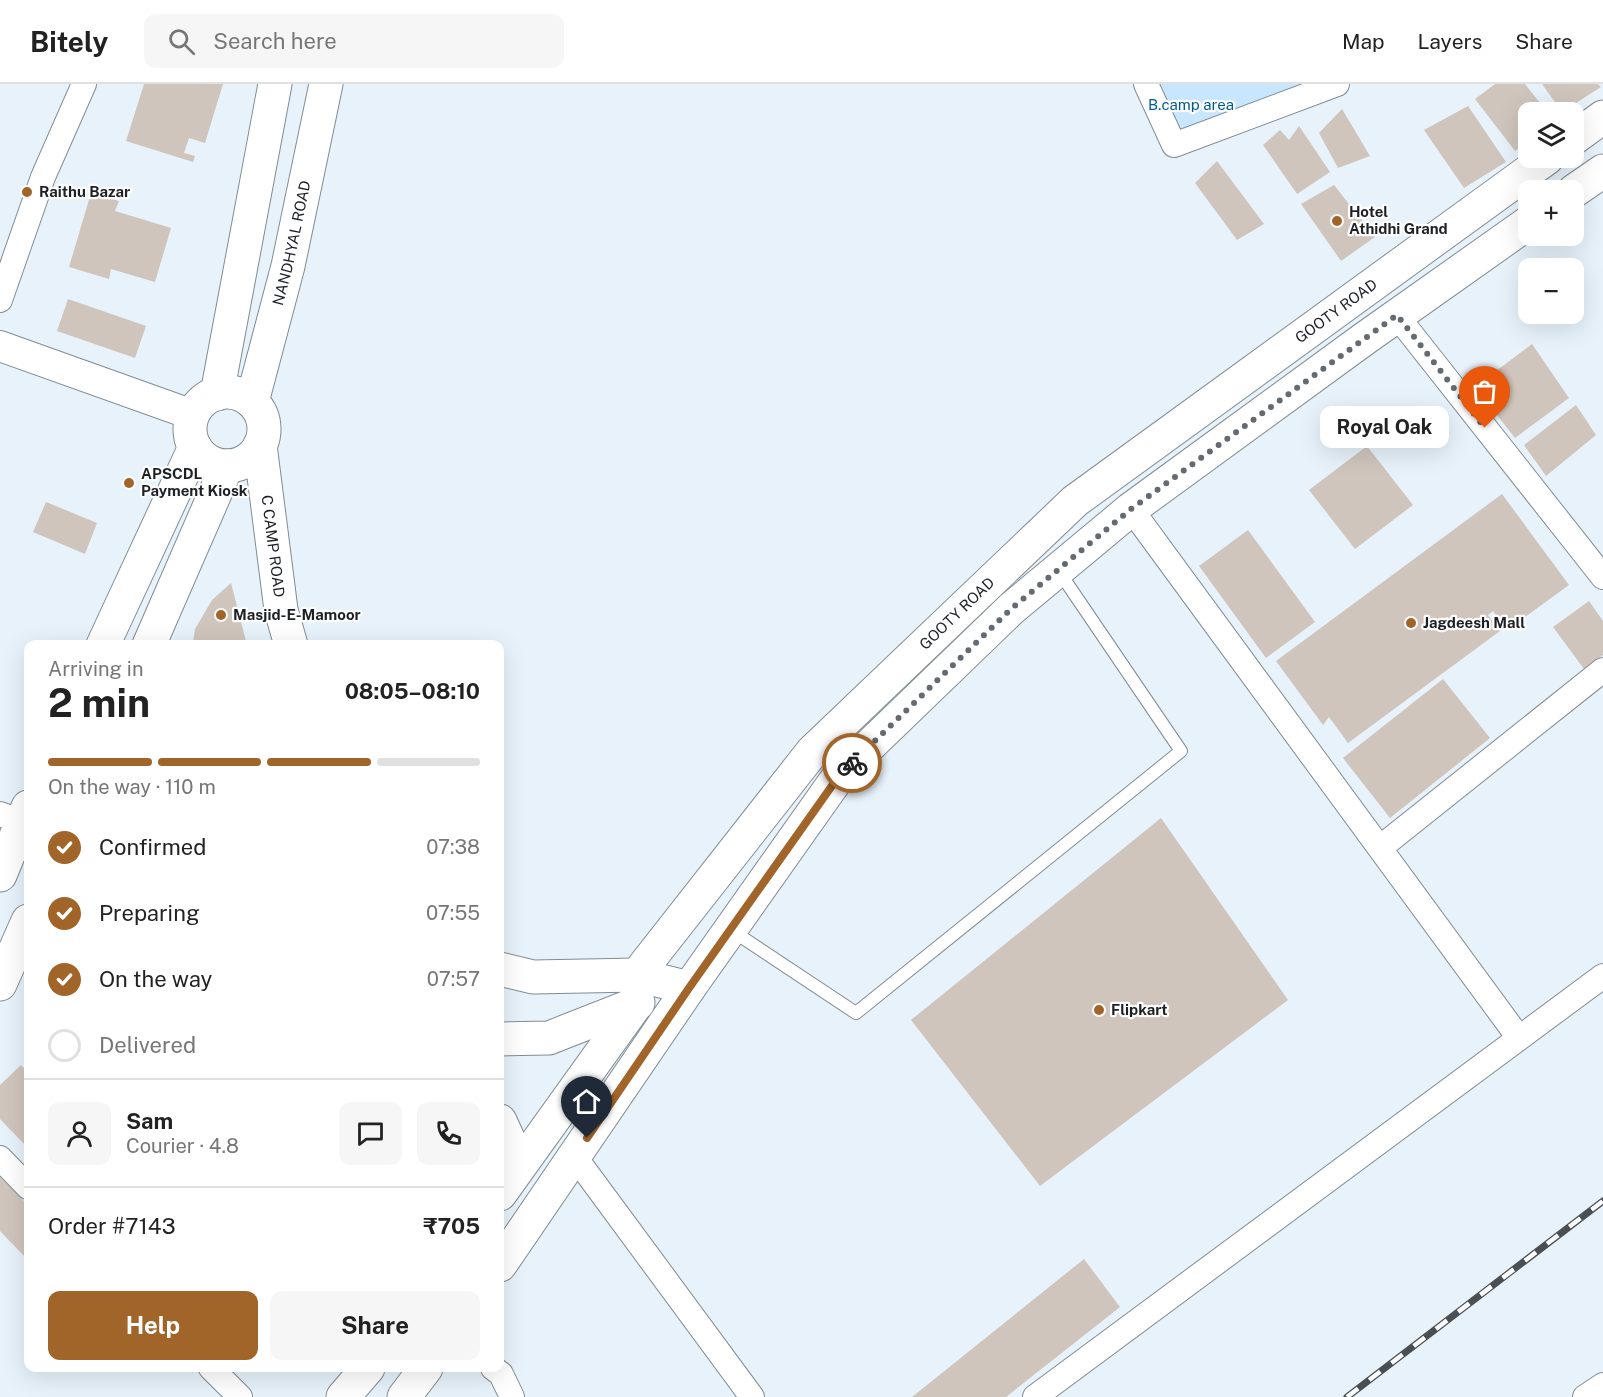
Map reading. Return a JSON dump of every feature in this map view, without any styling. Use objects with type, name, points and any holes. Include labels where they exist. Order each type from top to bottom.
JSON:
[{"type":"main road","points":[[217,393],[275,84]]},
{"type":"main road","name":"NANDHYAL ROAD","points":[[252,402],[288,266],[326,84]]},
{"type":"main road","points":[[1584,131],[1603,117]]},
{"type":"main road","name":"GOOTY ROAD","points":[[504,1188],[637,989],[812,752],[1075,501],[1533,168]]},
{"type":"main road","points":[[1584,184],[1603,171]]},
{"type":"main road","points":[[504,1259],[689,988],[841,773],[1011,609],[1131,509],[1397,315],[1518,230]]},
{"type":"main road","points":[[106,640],[207,398],[217,393],[236,393],[252,402],[258,409],[264,427],[260,445],[246,460],[227,466],[209,461],[194,431]]},
{"type":"main road","name":"C CAMP ROAD","points":[[260,445],[281,610],[290,640]]},
{"type":"main road","points":[[151,640],[227,466]]},
{"type":"main road","points":[[0,875],[17,814]]},
{"type":"main road","points":[[0,984],[24,941]]},
{"type":"main road","points":[[504,970],[533,977],[637,989],[689,988]]},
{"type":"main road","points":[[504,1039],[549,1038],[637,989]]},
{"type":"main road","points":[[504,1130],[520,1165]]},
{"type":"main road","points":[[343,1397],[365,1372]]},
{"type":"main road","points":[[404,1397],[423,1372]]},
{"type":"street","points":[[0,300],[43,177],[84,84]]},
{"type":"street","points":[[1146,84],[1174,145],[1337,84]]},
{"type":"street","points":[[1397,315],[1603,577]]},
{"type":"street","points":[[0,346],[194,431]]},
{"type":"street","points":[[1131,509],[1382,847],[1519,1038]]},
{"type":"street","points":[[1382,847],[1603,670]]},
{"type":"street","points":[[1035,1397],[1603,976]]},
{"type":"street","points":[[575,1157],[753,1397]]},
{"type":"street","points":[[0,1158],[24,1183]]},
{"type":"street","points":[[215,1372],[240,1397]]},
{"type":"street","points":[[498,1372],[512,1397]]},
{"type":"street","points":[[1585,1397],[1603,1385]]},
{"type":"lane","points":[[730,930],[856,1013],[1181,751],[1058,569]]},
{"type":"green space","name":"B.camp area","points":[[1159,84],[1314,84],[1179,132]]},
{"type":"building","points":[[144,84],[223,84],[205,143],[189,138],[184,153],[195,156],[193,162],[126,141]]},
{"type":"building","points":[[1495,84],[1525,84],[1539,102],[1518,102],[1518,149],[1515,151],[1475,99]]},
{"type":"building","points":[[1542,84],[1598,84],[1601,87],[1578,102],[1555,102]]},
{"type":"building","points":[[1468,106],[1506,162],[1464,188],[1424,130]]},
{"type":"building","points":[[1342,109],[1370,156],[1338,168],[1319,133]]},
{"type":"building","points":[[1299,126],[1330,172],[1297,194],[1263,145],[1280,130],[1289,140]]},
{"type":"building","points":[[1217,161],[1264,224],[1237,240],[1195,183]]},
{"type":"building","name":"Hotel Athidhi Grand","points":[[1334,185],[1375,237],[1341,261],[1301,204]]},
{"type":"building","points":[[91,193],[119,201],[115,211],[171,228],[155,282],[111,269],[109,279],[69,267]]},
{"type":"building","points":[[68,299],[146,326],[135,358],[57,331]]},
{"type":"building","points":[[1532,344],[1569,398],[1515,438],[1475,387]]},
{"type":"building","points":[[1576,405],[1596,435],[1546,476],[1524,445]]},
{"type":"building","points":[[1367,446],[1413,505],[1355,549],[1309,490]]},
{"type":"building","name":"Jagdeesh Mall","points":[[1502,494],[1569,585],[1507,630],[1493,611],[1488,615],[1500,631],[1348,743],[1329,717],[1323,725],[1276,661]]},
{"type":"building","points":[[46,502],[97,523],[85,554],[33,532]]},
{"type":"building","points":[[1248,530],[1315,622],[1266,658],[1199,566]]},
{"type":"building","name":"Masjid-E-Mamoor","points":[[231,583],[246,640],[193,640],[195,629],[212,600]]},
{"type":"building","points":[[1589,601],[1603,621],[1603,655],[1584,669],[1553,627]]},
{"type":"building","points":[[1443,679],[1490,738],[1390,818],[1343,758]]},
{"type":"building","name":"Flipkart","points":[[1161,818],[1288,1000],[1040,1186],[911,1020]]},
{"type":"building","points":[[21,1065],[24,1068],[24,1144],[0,1119],[0,1085]]},
{"type":"building","points":[[0,1177],[24,1201],[24,1256],[0,1231]]},
{"type":"building","points":[[1084,1259],[1120,1307],[1006,1397],[912,1397]]},
{"type":"railway","points":[[1347,1397],[1603,1201]]},
{"type":"way so far","points":[[852,763],[1011,609],[1131,509],[1397,315],[1485,428]]},
{"type":"place","name":"Raithu Bazar","points":[[27,192]]},
{"type":"place","name":"Hotel Athidhi Grand","points":[[1337,221]]},
{"type":"place","name":"Royal Oak","points":[[1485,428]]},
{"type":"place","name":"APSCDL Payment Kiosk","points":[[129,483]]},
{"type":"place","name":"Masjid-E-Mamoor","points":[[221,615]]},
{"type":"place","name":"Jagdeesh Mall","points":[[1411,623]]},
{"type":"place","name":"Flipkart","points":[[1099,1010]]},
{"type":"route","points":[[587,1138],[689,988],[841,773],[852,763]]}]
